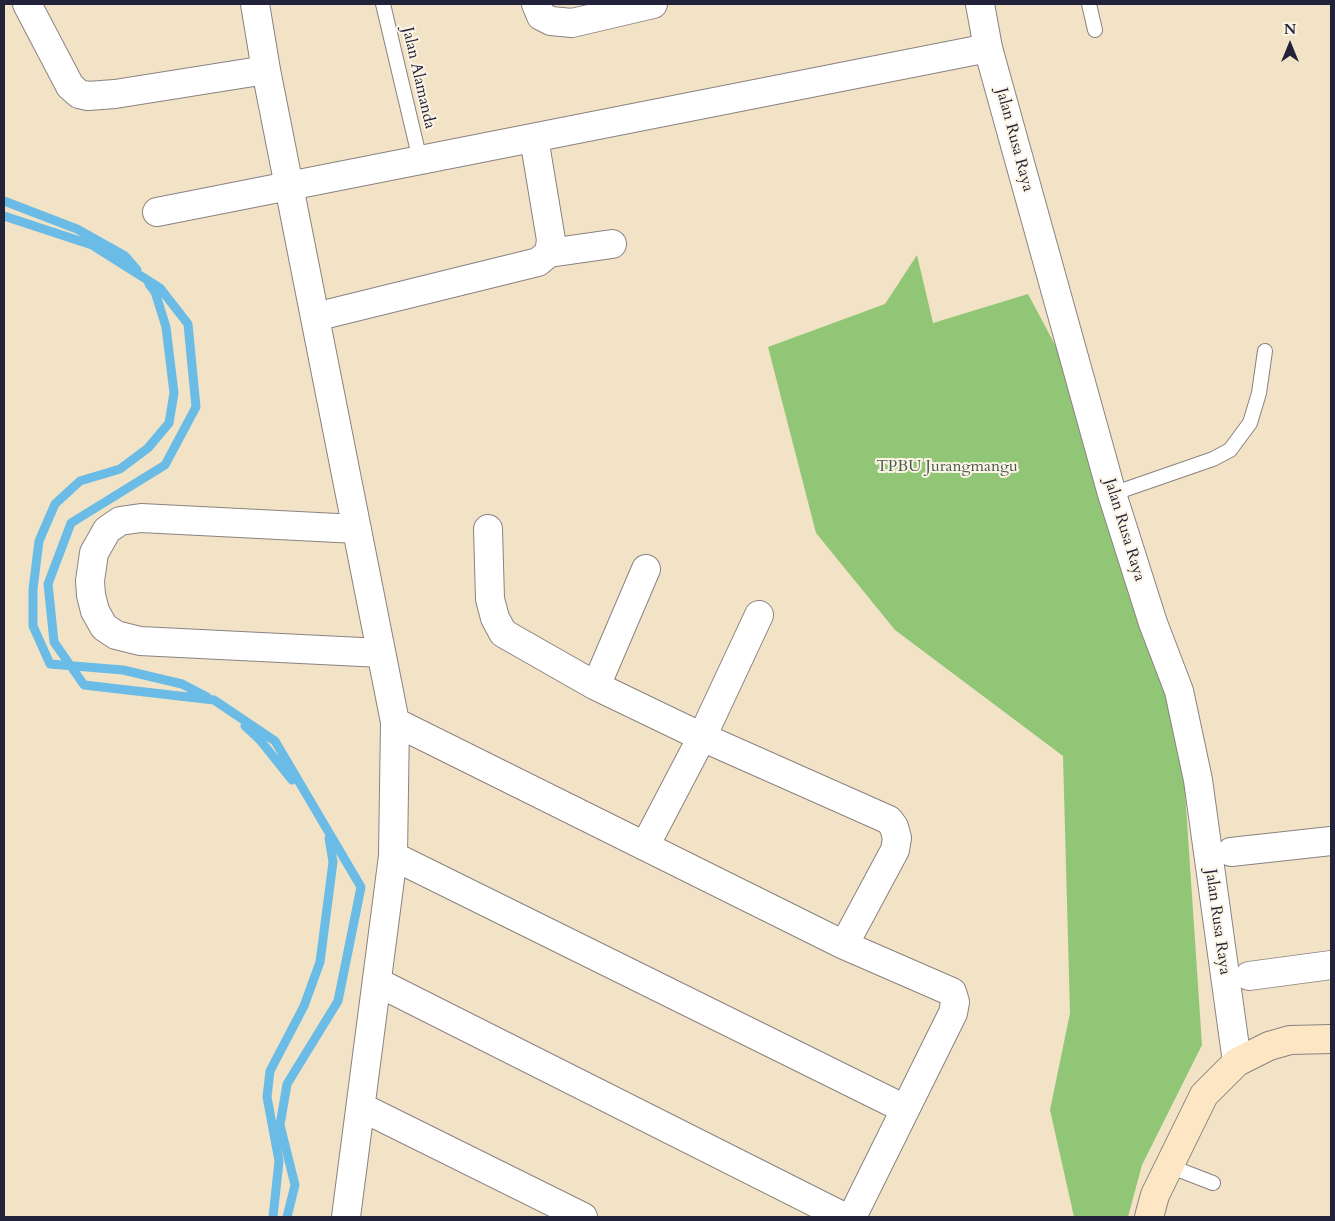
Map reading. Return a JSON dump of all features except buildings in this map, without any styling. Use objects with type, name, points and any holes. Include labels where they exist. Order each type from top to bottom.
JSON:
[{"type":"main road","points":[[1149,1217],[1155,1195],[1204,1095],[1237,1062],[1269,1046],[1290,1040],[1331,1039]]},
{"type":"street","points":[[27,4],[70,86],[79,94],[88,96],[115,94],[266,70]]},
{"type":"street","points":[[255,4],[266,70],[395,722],[394,856],[346,1217]]},
{"type":"street","points":[[536,4],[541,16],[551,21],[572,23],[653,4]]},
{"type":"street","name":"Jalan Rusa Raya","points":[[980,4],[988,48],[1112,494],[1153,623],[1179,690],[1198,780],[1237,1062]]},
{"type":"street","points":[[157,212],[988,48]]},
{"type":"street","points":[[534,138],[551,240],[549,253]]},
{"type":"street","points":[[315,317],[538,262],[549,253],[612,244]]},
{"type":"street","points":[[357,529],[141,518],[120,521],[107,530],[94,552],[90,581],[91,596],[95,612],[104,626],[116,635],[140,641],[381,653]]},
{"type":"street","points":[[488,529],[490,599],[503,633],[596,686],[702,737],[889,820],[894,827],[897,838],[895,850],[844,945]]},
{"type":"street","points":[[596,686],[646,569]]},
{"type":"street","points":[[645,846],[702,737],[759,615]]},
{"type":"street","points":[[395,722],[844,945],[952,992],[955,1002],[953,1013],[852,1217]]},
{"type":"street","points":[[1231,852],[1331,840]]},
{"type":"street","points":[[394,856],[905,1109]]},
{"type":"street","points":[[1248,976],[1331,965]]},
{"type":"street","points":[[378,982],[844,1217]]},
{"type":"street","points":[[361,1107],[583,1217]]},
{"type":"lane","name":"Jalan Alamanda","points":[[383,4],[420,160]]},
{"type":"lane","points":[[1089,4],[1095,30]]},
{"type":"lane","points":[[1112,494],[1196,466],[1230,450],[1250,423],[1259,394],[1266,352]]},
{"type":"lane","points":[[1169,1166],[1213,1183]]},
{"type":"green space","name":"TPBU Jurangmangu","points":[[917,255],[933,323],[1028,294],[1061,356],[1151,630],[1184,776],[1202,1045],[1142,1165],[1128,1217],[1074,1217],[1050,1110],[1070,1013],[1063,756],[895,630],[816,533],[768,347],[885,304]]},
{"type":"waterway","points":[[4,201],[77,229],[125,256],[137,270]]},
{"type":"waterway","points":[[4,216],[92,245],[160,288],[188,324],[196,407],[165,465],[71,523],[48,584],[54,642],[84,685],[214,700],[275,741],[361,887],[338,1001],[287,1084],[280,1125],[295,1185],[287,1217]]},
{"type":"waterway","points":[[149,284],[155,292],[166,327],[174,393],[169,423],[148,448],[120,469],[80,481],[55,504],[39,541],[33,589],[33,626],[50,664],[123,670],[182,684],[207,697]]},
{"type":"waterway","points":[[245,726],[260,740],[292,780]]},
{"type":"waterway","points":[[273,1217],[279,1161],[267,1097],[270,1071],[304,1006],[320,962],[333,862],[329,838]]}]
